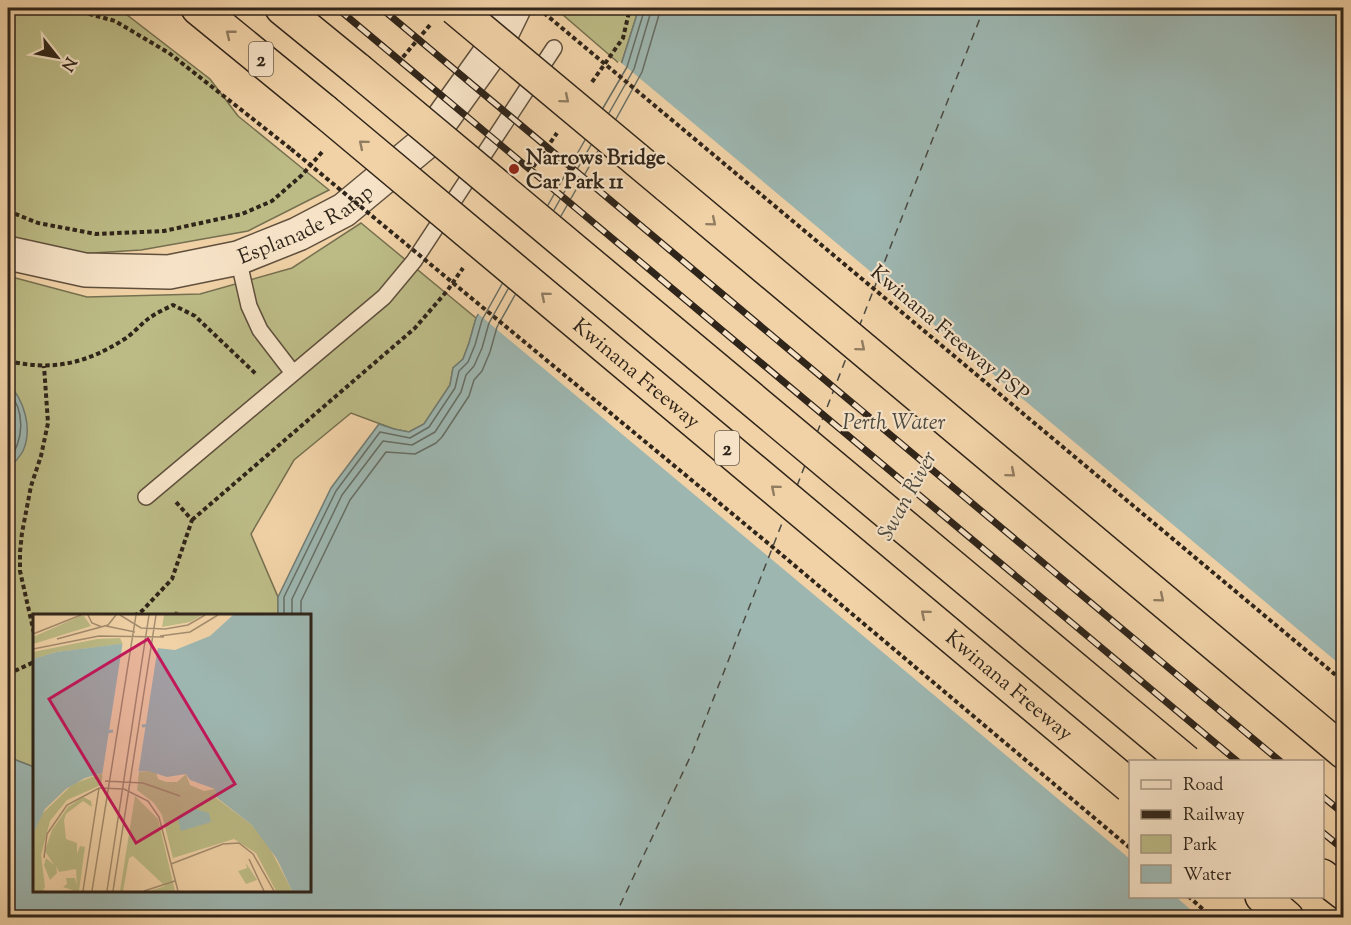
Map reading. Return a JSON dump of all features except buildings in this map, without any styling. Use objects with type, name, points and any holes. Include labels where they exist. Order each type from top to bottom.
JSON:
[{"type":"highway","name":"Kwinana Freeway","points":[[198,8],[1129,784]]},
{"type":"highway","points":[[282,8],[1184,760]]},
{"type":"highway","points":[[446,12],[1344,752]]},
{"type":"highway","points":[[1324,877],[1344,893]]},
{"type":"highway","points":[[1263,898],[1287,918]]},
{"type":"street","name":"Esplanade Ramp","points":[[8,253],[85,270],[169,272],[238,258],[298,234],[344,210],[426,142],[497,43],[514,8]]},
{"type":"lane","points":[[146,497],[384,297],[414,261],[554,48]]},
{"type":"lane","points":[[238,258],[249,306],[260,330],[294,373]]},
{"type":"path","points":[[67,8],[115,21],[169,53],[291,149],[775,549],[1129,846]]},
{"type":"path","name":"Kwinana Freeway PSP","points":[[538,8],[1344,682]]},
{"type":"path","points":[[589,86],[623,38],[630,8]]},
{"type":"path","points":[[392,69],[446,12]]},
{"type":"path","points":[[528,174],[562,125]]},
{"type":"path","points":[[8,211],[38,223],[96,234],[164,231],[242,214],[272,201],[302,175],[325,149]]},
{"type":"path","points":[[137,614],[172,579],[192,520],[415,328],[447,291],[467,261]]},
{"type":"path","points":[[8,361],[31,366],[56,366],[95,355],[125,339],[149,318],[173,304],[195,316],[272,391]]},
{"type":"path","points":[[33,629],[20,572],[20,552],[31,486],[41,456],[48,423],[44,366]]},
{"type":"path","points":[[161,485],[192,520]]},
{"type":"path","points":[[8,674],[33,662]]},
{"type":"path","points":[[1189,898],[1213,918]]},
{"type":"green space","points":[[8,8],[118,8],[210,79],[238,116],[329,190],[248,231],[141,250],[76,254],[8,237]]},
{"type":"green space","points":[[555,8],[639,8],[621,65]]},
{"type":"green space","points":[[361,223],[476,318],[463,359],[453,368],[450,385],[424,424],[409,432],[394,429],[351,413],[294,460],[251,534],[278,597],[278,614],[180,614],[176,612],[174,614],[33,614],[33,767],[8,757],[8,276],[87,297],[200,294],[292,268]]},
{"type":"water","name":"Perth Water","points":[[639,8],[1343,8],[1343,828],[1324,768],[1324,760],[1129,760],[1129,898],[1288,898],[1273,917],[8,917],[8,757],[33,767],[33,892],[310,892],[310,614],[278,614],[278,597],[331,488],[379,424],[409,432],[424,424],[450,385],[453,368],[463,359],[476,318],[621,65]]},
{"type":"water","points":[[8,383],[22,406],[27,433],[23,451],[8,470]]},
{"type":"pier","points":[[619,61],[1343,667],[1344,833],[1324,857],[1324,760],[1129,760],[1129,858],[476,312]]},
{"type":"pier","points":[[1177,898],[1291,898],[1276,918],[1200,918]]},
{"type":"ferry route","points":[[859,327],[984,8]]},
{"type":"ferry route","points":[[817,433],[847,356]]},
{"type":"ferry route","points":[[797,486],[805,465]]},
{"type":"ferry route","points":[[614,918],[693,751],[784,518]]},
{"type":"railway","points":[[337,8],[1236,760]]},
{"type":"railway","points":[[381,8],[1279,760]]},
{"type":"railway","points":[[1324,798],[1344,814]]},
{"type":"railway","points":[[1324,834],[1344,850]]},
{"type":"place","name":"Narrows Bridge Car Park 11","points":[[514,169]]},
{"type":"water label","name":"Swan River","points":[[906,495]]}]
